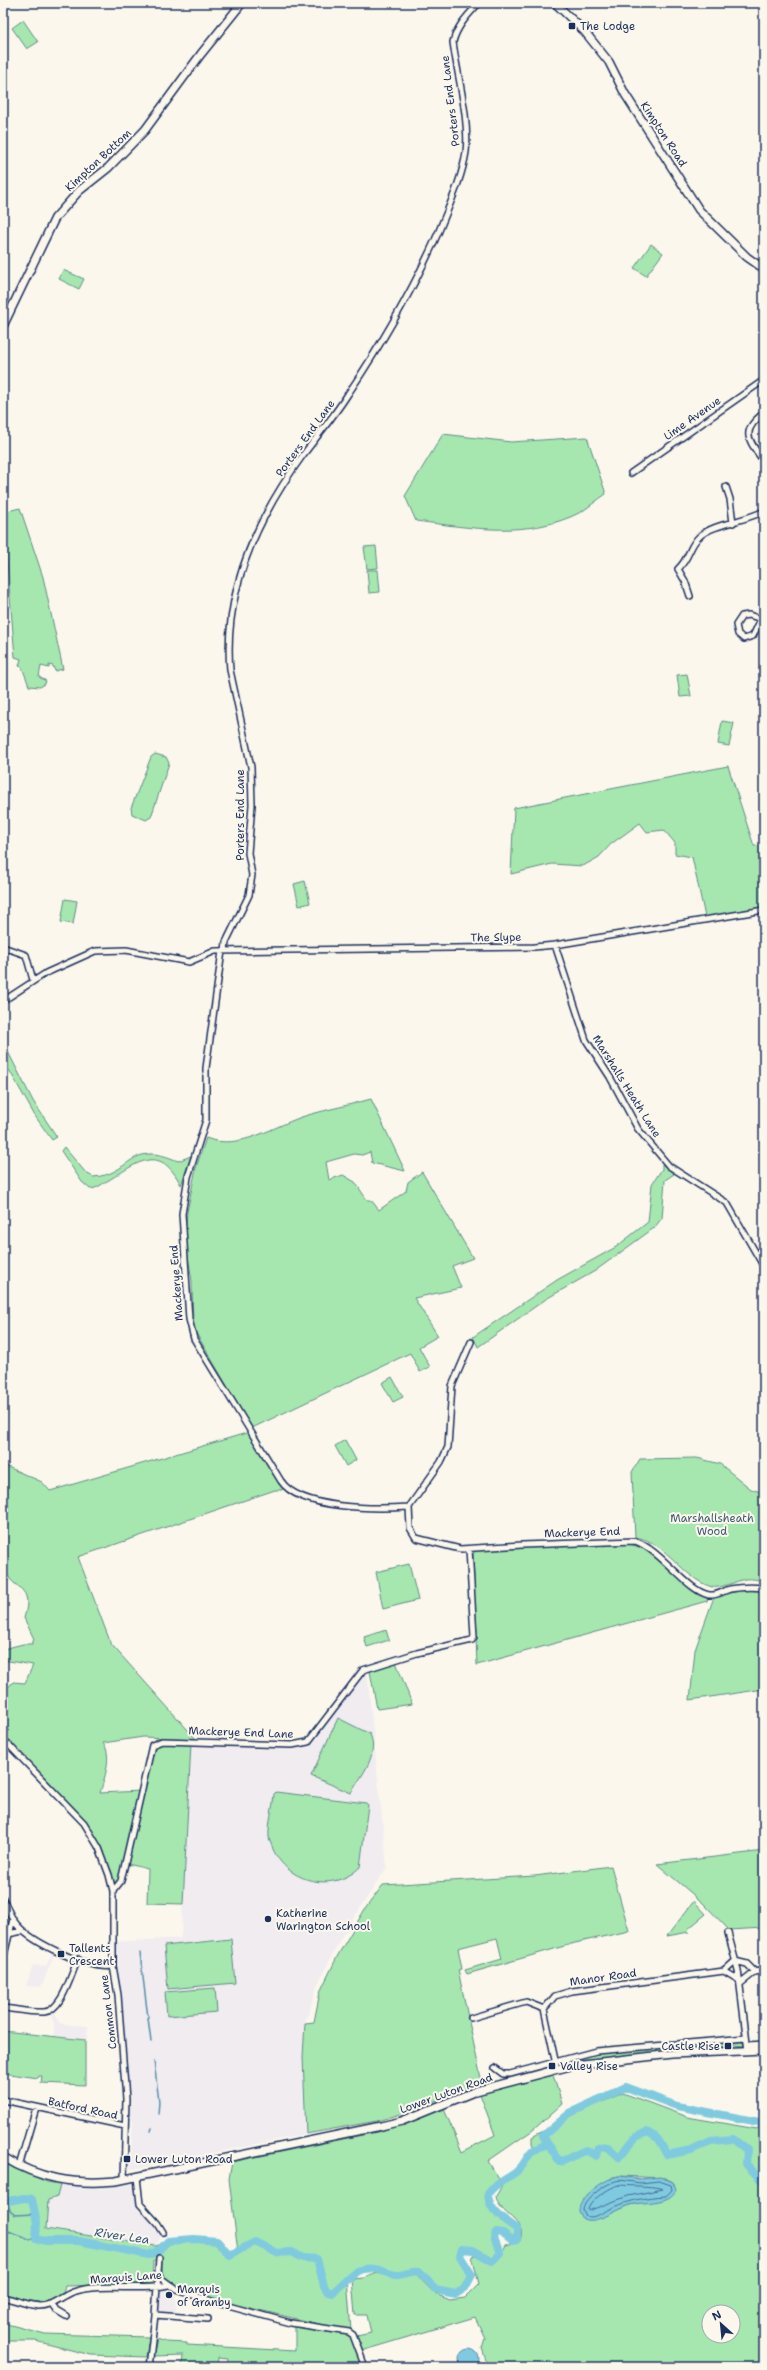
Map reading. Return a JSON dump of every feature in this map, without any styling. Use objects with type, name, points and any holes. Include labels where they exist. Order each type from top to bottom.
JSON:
[{"type":"main road","name":"Kimpton Bottom","points":[[3,326],[55,218],[79,191],[108,168],[145,130],[201,54],[242,3]]},
{"type":"main road","name":"Kimpton Road","points":[[554,3],[585,32],[606,58],[624,94],[699,210],[747,257],[764,269]]},
{"type":"main road","name":"Lower Luton Road","points":[[3,2158],[48,2178],[69,2182],[95,2183],[124,2179],[381,2126],[476,2091],[557,2069],[594,2062],[672,2054],[748,2048],[764,2050]]},
{"type":"street","name":"Porters End Lane","points":[[224,951],[226,942],[249,895],[252,875],[248,852],[252,805],[251,767],[228,655],[231,614],[238,575],[256,534],[290,473],[348,396],[408,296],[448,208],[460,177],[466,151],[464,119],[453,42],[455,32],[479,3]]},
{"type":"street","name":"Lime Avenue","points":[[631,473],[764,380]]},
{"type":"street","points":[[764,413],[752,422],[748,434],[750,441],[764,462]]},
{"type":"street","points":[[726,488],[730,499],[733,523]]},
{"type":"street","points":[[690,596],[685,581],[678,569],[687,560],[692,547],[699,536],[710,530],[733,523],[764,510]]},
{"type":"street","points":[[749,615],[763,618],[753,636],[744,639],[738,634],[736,622],[742,616],[749,615]]},
{"type":"street","name":"The Slype","points":[[213,951],[555,945],[764,910]]},
{"type":"street","points":[[3,1001],[33,980],[95,951],[126,950],[189,962],[213,951],[226,942]]},
{"type":"street","name":"Marshalls Heath Lane","points":[[555,945],[584,1036],[610,1077],[638,1129],[668,1166],[727,1203],[764,1267]]},
{"type":"street","points":[[3,947],[26,955],[33,980]]},
{"type":"street","name":"Mackerye End","points":[[224,951],[206,1073],[206,1120],[188,1177],[182,1214],[191,1331],[281,1481],[292,1493],[342,1506],[409,1507],[410,1528],[416,1538],[452,1548],[469,1549],[522,1544],[635,1541],[650,1548],[683,1578],[707,1594],[718,1594],[729,1589],[745,1587],[764,1588]]},
{"type":"street","points":[[409,1507],[442,1462],[448,1447],[452,1386],[471,1342]]},
{"type":"street","name":"Mackerye End Lane","points":[[113,1891],[121,1882],[152,1745],[162,1741],[292,1745],[308,1742],[363,1670],[417,1653],[472,1640],[474,1637],[469,1549]]},
{"type":"street","name":"Common Lane","points":[[3,1739],[84,1823],[104,1858],[113,1891],[113,1966],[118,1995],[123,2058],[125,2126],[124,2179]]},
{"type":"street","points":[[3,1898],[13,1920],[23,1931],[36,1941],[78,1959],[100,1966],[113,1966]]},
{"type":"street","points":[[3,1959],[8,1934],[13,1920]]},
{"type":"street","points":[[8,1934],[23,1931]]},
{"type":"street","points":[[728,1933],[739,1982],[748,2048]]},
{"type":"street","points":[[3,2008],[44,2012],[52,2010],[58,2005],[78,1959]]},
{"type":"street","points":[[735,1961],[724,1971],[739,1982]]},
{"type":"street","points":[[735,1961],[747,1964],[755,1972]]},
{"type":"street","points":[[739,1982],[755,1972],[764,1970]]},
{"type":"street","name":"Manor Road","points":[[544,2009],[555,1996],[572,1991],[724,1971]]},
{"type":"street","points":[[471,2018],[526,2002],[544,2009],[557,2069]]},
{"type":"street","name":"Lower Luton Road","points":[[494,2068],[505,2074],[555,2060],[596,2051],[746,2038]]},
{"type":"street","name":"Lower Luton Road","points":[[748,2048],[764,2044]]},
{"type":"street","name":"Batford Road","points":[[3,2100],[125,2126]]},
{"type":"street","name":"Batford Road","points":[[19,2166],[36,2108]]},
{"type":"street","points":[[137,2176],[140,2204],[158,2224],[163,2232]]},
{"type":"street","points":[[148,2367],[155,2315],[159,2258]]},
{"type":"street","points":[[158,2276],[168,2285]]},
{"type":"street","name":"Marquis Lane","points":[[3,2297],[33,2305],[52,2304],[72,2293],[83,2290],[118,2287],[156,2288],[168,2285],[221,2304],[291,2323],[349,2332],[353,2335],[365,2367]]},
{"type":"street","points":[[52,2304],[56,2310],[66,2316]]},
{"type":"street","points":[[155,2315],[208,2319]]},
{"type":"shaded area","name":"Katherine Warington School","points":[[367,1672],[387,1867],[343,1934],[318,1983],[305,2023],[303,2057],[306,2134],[134,2169],[129,2168],[127,2162],[131,2158],[133,2121],[128,2115],[128,2085],[123,2012],[115,1942],[181,1938],[191,1743],[307,1745],[315,1739],[357,1680]]},
{"type":"shaded area","points":[[53,1952],[55,1953],[41,1987],[26,1986],[33,1965],[46,1967]]},
{"type":"shaded area","points":[[54,2012],[61,2024],[88,2026],[87,2040],[54,2036],[54,2021],[51,2014]]},
{"type":"shaded area","points":[[60,2184],[98,2186],[137,2184],[138,2209],[162,2234],[156,2246],[46,2228],[48,2200],[57,2197]]},
{"type":"shaded area","points":[[164,2287],[177,2292],[176,2313],[158,2312],[159,2289]]},
{"type":"green space","points":[[23,20],[38,42],[27,49],[12,28]]},
{"type":"green space","points":[[651,244],[663,253],[646,276],[634,268]]},
{"type":"green space","points":[[63,270],[84,279],[79,289],[59,279]]},
{"type":"green space","points":[[443,434],[511,442],[587,437],[606,494],[581,512],[541,526],[520,529],[479,528],[416,521],[405,496]]},
{"type":"green space","points":[[20,508],[43,577],[63,669],[55,671],[53,666],[49,665],[49,668],[41,666],[39,677],[46,681],[45,684],[40,687],[29,686],[22,667],[19,666],[21,659],[15,657],[3,512]]},
{"type":"green space","points":[[376,546],[378,568],[367,569],[364,547]]},
{"type":"green space","points":[[367,570],[378,570],[380,592],[369,593]]},
{"type":"green space","points":[[687,674],[691,696],[680,697],[677,675]]},
{"type":"green space","points":[[722,721],[734,723],[729,746],[718,744]]},
{"type":"green space","points":[[155,754],[166,757],[169,763],[151,817],[146,820],[132,814],[131,808],[151,757]]},
{"type":"green space","points":[[728,766],[754,846],[764,845],[764,907],[705,917],[692,857],[675,854],[675,843],[664,830],[647,832],[640,823],[611,844],[599,857],[583,866],[552,864],[511,874],[514,808]]},
{"type":"green space","points":[[305,881],[310,903],[299,906],[294,884]]},
{"type":"green space","points":[[65,899],[77,901],[73,924],[61,922]]},
{"type":"green space","points":[[3,1042],[33,1101],[57,1137],[52,1140],[35,1116],[3,1059]]},
{"type":"green space","points":[[371,1099],[405,1171],[372,1163],[370,1152],[362,1155],[354,1154],[326,1162],[329,1180],[343,1175],[355,1182],[367,1200],[371,1200],[379,1210],[406,1191],[408,1182],[422,1172],[473,1258],[452,1266],[461,1288],[414,1298],[438,1336],[419,1347],[430,1367],[420,1372],[410,1353],[252,1428],[193,1328],[192,1281],[185,1238],[187,1212],[196,1168],[206,1138],[232,1142],[245,1139],[308,1115]]},
{"type":"green space","points":[[64,1147],[86,1173],[93,1177],[106,1175],[116,1171],[139,1156],[149,1154],[162,1155],[178,1161],[191,1156],[181,1185],[173,1172],[165,1164],[157,1160],[149,1160],[140,1162],[98,1187],[90,1189],[82,1182],[61,1151]]},
{"type":"green space","points":[[662,1164],[674,1174],[665,1180],[662,1218],[654,1228],[595,1271],[546,1299],[478,1347],[473,1337],[557,1280],[616,1247],[648,1222],[652,1184],[662,1169]]},
{"type":"green space","points":[[392,1377],[403,1397],[393,1402],[382,1383]]},
{"type":"green space","points":[[250,1432],[283,1487],[282,1490],[275,1490],[78,1557],[111,1644],[196,1739],[143,1737],[103,1743],[106,1748],[108,1761],[100,1793],[141,1791],[120,1882],[117,1886],[113,1885],[103,1852],[89,1825],[3,1736],[3,1693],[13,1682],[25,1683],[33,1665],[3,1660],[3,1649],[23,1644],[32,1644],[34,1639],[24,1618],[27,1607],[25,1593],[9,1577],[4,1560],[2,1534],[3,1465],[42,1482],[50,1491]]},
{"type":"green space","points":[[345,1440],[356,1460],[346,1466],[335,1446]]},
{"type":"green space","name":"Marshallsheath Wood","points":[[697,1458],[720,1464],[751,1489],[764,1493],[764,1581],[745,1579],[724,1586],[712,1587],[692,1576],[657,1546],[647,1540],[635,1537],[632,1472],[640,1459]]},
{"type":"green space","points":[[626,1543],[646,1549],[674,1574],[708,1597],[707,1601],[477,1665],[473,1554],[475,1550]]},
{"type":"green space","points":[[409,1564],[418,1600],[383,1609],[376,1572]]},
{"type":"green space","points":[[746,1589],[764,1590],[764,1689],[690,1700],[695,1650],[714,1597]]},
{"type":"green space","points":[[386,1630],[389,1640],[367,1647],[364,1637]]},
{"type":"green space","points":[[396,1662],[412,1704],[377,1709],[370,1671]]},
{"type":"green space","points":[[338,1718],[370,1734],[372,1742],[371,1757],[368,1765],[351,1793],[311,1776]]},
{"type":"green space","points":[[159,1743],[191,1743],[183,1904],[147,1903],[148,1869],[128,1864],[152,1748]]},
{"type":"green space","points":[[276,1792],[366,1803],[368,1805],[360,1867],[349,1875],[337,1880],[324,1882],[300,1876],[289,1870],[273,1849],[269,1838],[274,1794]]},
{"type":"green space","points":[[764,1851],[764,1928],[729,1930],[703,1903],[657,1864]]},
{"type":"green space","points":[[611,1866],[629,1931],[575,1943],[467,1974],[465,1970],[502,1959],[497,1938],[458,1948],[462,1969],[458,1970],[482,2083],[401,2114],[377,2121],[306,2134],[303,2057],[305,2023],[314,2022],[320,1992],[338,1955],[365,1909],[383,1885],[535,1876]]},
{"type":"green space","points":[[694,1901],[706,1914],[688,1929],[689,1932],[667,1936]]},
{"type":"green space","points":[[231,1939],[235,1983],[168,1989],[164,1946]]},
{"type":"green space","points":[[215,1988],[217,2012],[167,2016],[165,1992]]},
{"type":"green space","points":[[3,2031],[85,2040],[85,2085],[41,2083],[42,2076],[39,2076],[38,2078],[3,2073]]},
{"type":"green space","points":[[741,2041],[744,2044],[743,2046],[727,2044],[717,2050],[595,2059],[562,2065],[559,2063],[582,2054]]},
{"type":"green space","points":[[553,2075],[562,2104],[533,2130],[488,2161],[500,2181],[491,2189],[488,2199],[500,2216],[517,2229],[517,2239],[512,2240],[503,2233],[496,2232],[494,2238],[500,2253],[492,2261],[473,2250],[462,2249],[460,2256],[472,2275],[461,2292],[445,2293],[435,2290],[428,2280],[419,2272],[414,2271],[400,2275],[379,2270],[359,2269],[347,2279],[351,2331],[224,2303],[185,2291],[174,2286],[164,2278],[162,2260],[156,2259],[153,2261],[152,2284],[65,2286],[63,2294],[48,2301],[41,2302],[26,2300],[3,2293],[3,2162],[47,2182],[60,2184],[57,2197],[48,2200],[46,2229],[156,2246],[174,2239],[217,2241],[226,2253],[233,2255],[238,2252],[229,2179],[232,2162],[382,2131],[444,2109],[462,2152],[495,2135],[480,2094]]},
{"type":"green space","points":[[623,2093],[687,2117],[757,2129],[764,2120],[764,2367],[488,2367],[482,2348],[485,2338],[475,2317],[361,2351],[357,2336],[371,2333],[367,2315],[355,2315],[352,2279],[364,2278],[377,2273],[397,2278],[416,2274],[435,2294],[450,2300],[465,2298],[479,2284],[472,2256],[476,2255],[490,2263],[494,2262],[499,2259],[505,2245],[520,2241],[520,2228],[498,2203],[496,2196],[503,2184],[521,2170],[527,2157],[535,2151],[532,2143],[532,2137],[577,2113]],"holes":[[[613,2177],[665,2178],[673,2182],[655,2200],[630,2205],[602,2217],[582,2199]]]},
{"type":"green space","points":[[3,2323],[45,2334],[149,2337],[146,2357],[91,2355],[35,2341],[3,2341]]},
{"type":"green space","points":[[295,2327],[350,2335],[364,2367],[360,2367],[360,2364],[352,2364],[351,2367],[227,2367],[228,2359],[218,2358],[217,2367],[182,2367],[183,2355],[153,2356],[157,2339],[166,2342],[187,2343],[187,2345],[295,2351]]},
{"type":"water","points":[[619,2176],[640,2179],[660,2177],[673,2182],[676,2190],[673,2195],[668,2198],[656,2202],[630,2205],[607,2216],[594,2220],[583,2219],[579,2211],[583,2199],[607,2180]]},
{"type":"water","points":[[469,2349],[476,2352],[479,2359],[476,2366],[469,2369],[462,2366],[459,2359],[462,2352]]},
{"type":"waterway","points":[[140,1953],[151,2042]]},
{"type":"waterway","points":[[154,2061],[159,2102],[158,2114]]},
{"type":"waterway","points":[[548,2144],[543,2136],[570,2113],[626,2087],[677,2106],[764,2123]]},
{"type":"waterway","name":"River Lea","points":[[3,2202],[24,2198],[32,2199],[37,2223],[36,2239],[46,2241],[79,2241],[149,2255],[159,2250],[168,2241],[194,2239],[217,2241],[230,2255],[255,2242],[277,2253],[292,2252],[303,2258],[317,2259],[324,2286],[328,2292],[332,2293],[358,2271],[371,2268],[395,2275],[419,2272],[428,2280],[435,2290],[456,2294],[465,2288],[472,2275],[460,2256],[462,2249],[473,2250],[492,2261],[500,2253],[494,2238],[496,2232],[503,2233],[512,2240],[517,2239],[517,2229],[503,2219],[494,2210],[488,2194],[497,2184],[521,2168],[531,2153],[548,2144],[560,2162],[586,2150],[596,2156],[598,2148],[608,2147],[619,2157],[636,2137],[647,2132],[655,2136],[667,2155],[691,2150],[711,2141],[733,2139],[747,2150],[746,2164],[760,2179],[764,2180]]},
{"type":"waterway","points":[[8,2202],[10,2211],[15,2215],[35,2214]]},
{"type":"waterway","points":[[3,2229],[29,2239],[36,2239]]},
{"type":"place","name":"The Lodge","points":[[572,26]]},
{"type":"place","name":"Katherine Warington School","points":[[268,1919]]},
{"type":"place","name":"Tallents Crescent","points":[[61,1954]]},
{"type":"place","name":"Castle Rise","points":[[728,2046]]},
{"type":"place","name":"Valley Rise","points":[[552,2066]]},
{"type":"place","name":"Lower Luton Road","points":[[127,2159]]},
{"type":"place","name":"Marquis of Granby","points":[[169,2295]]}]
